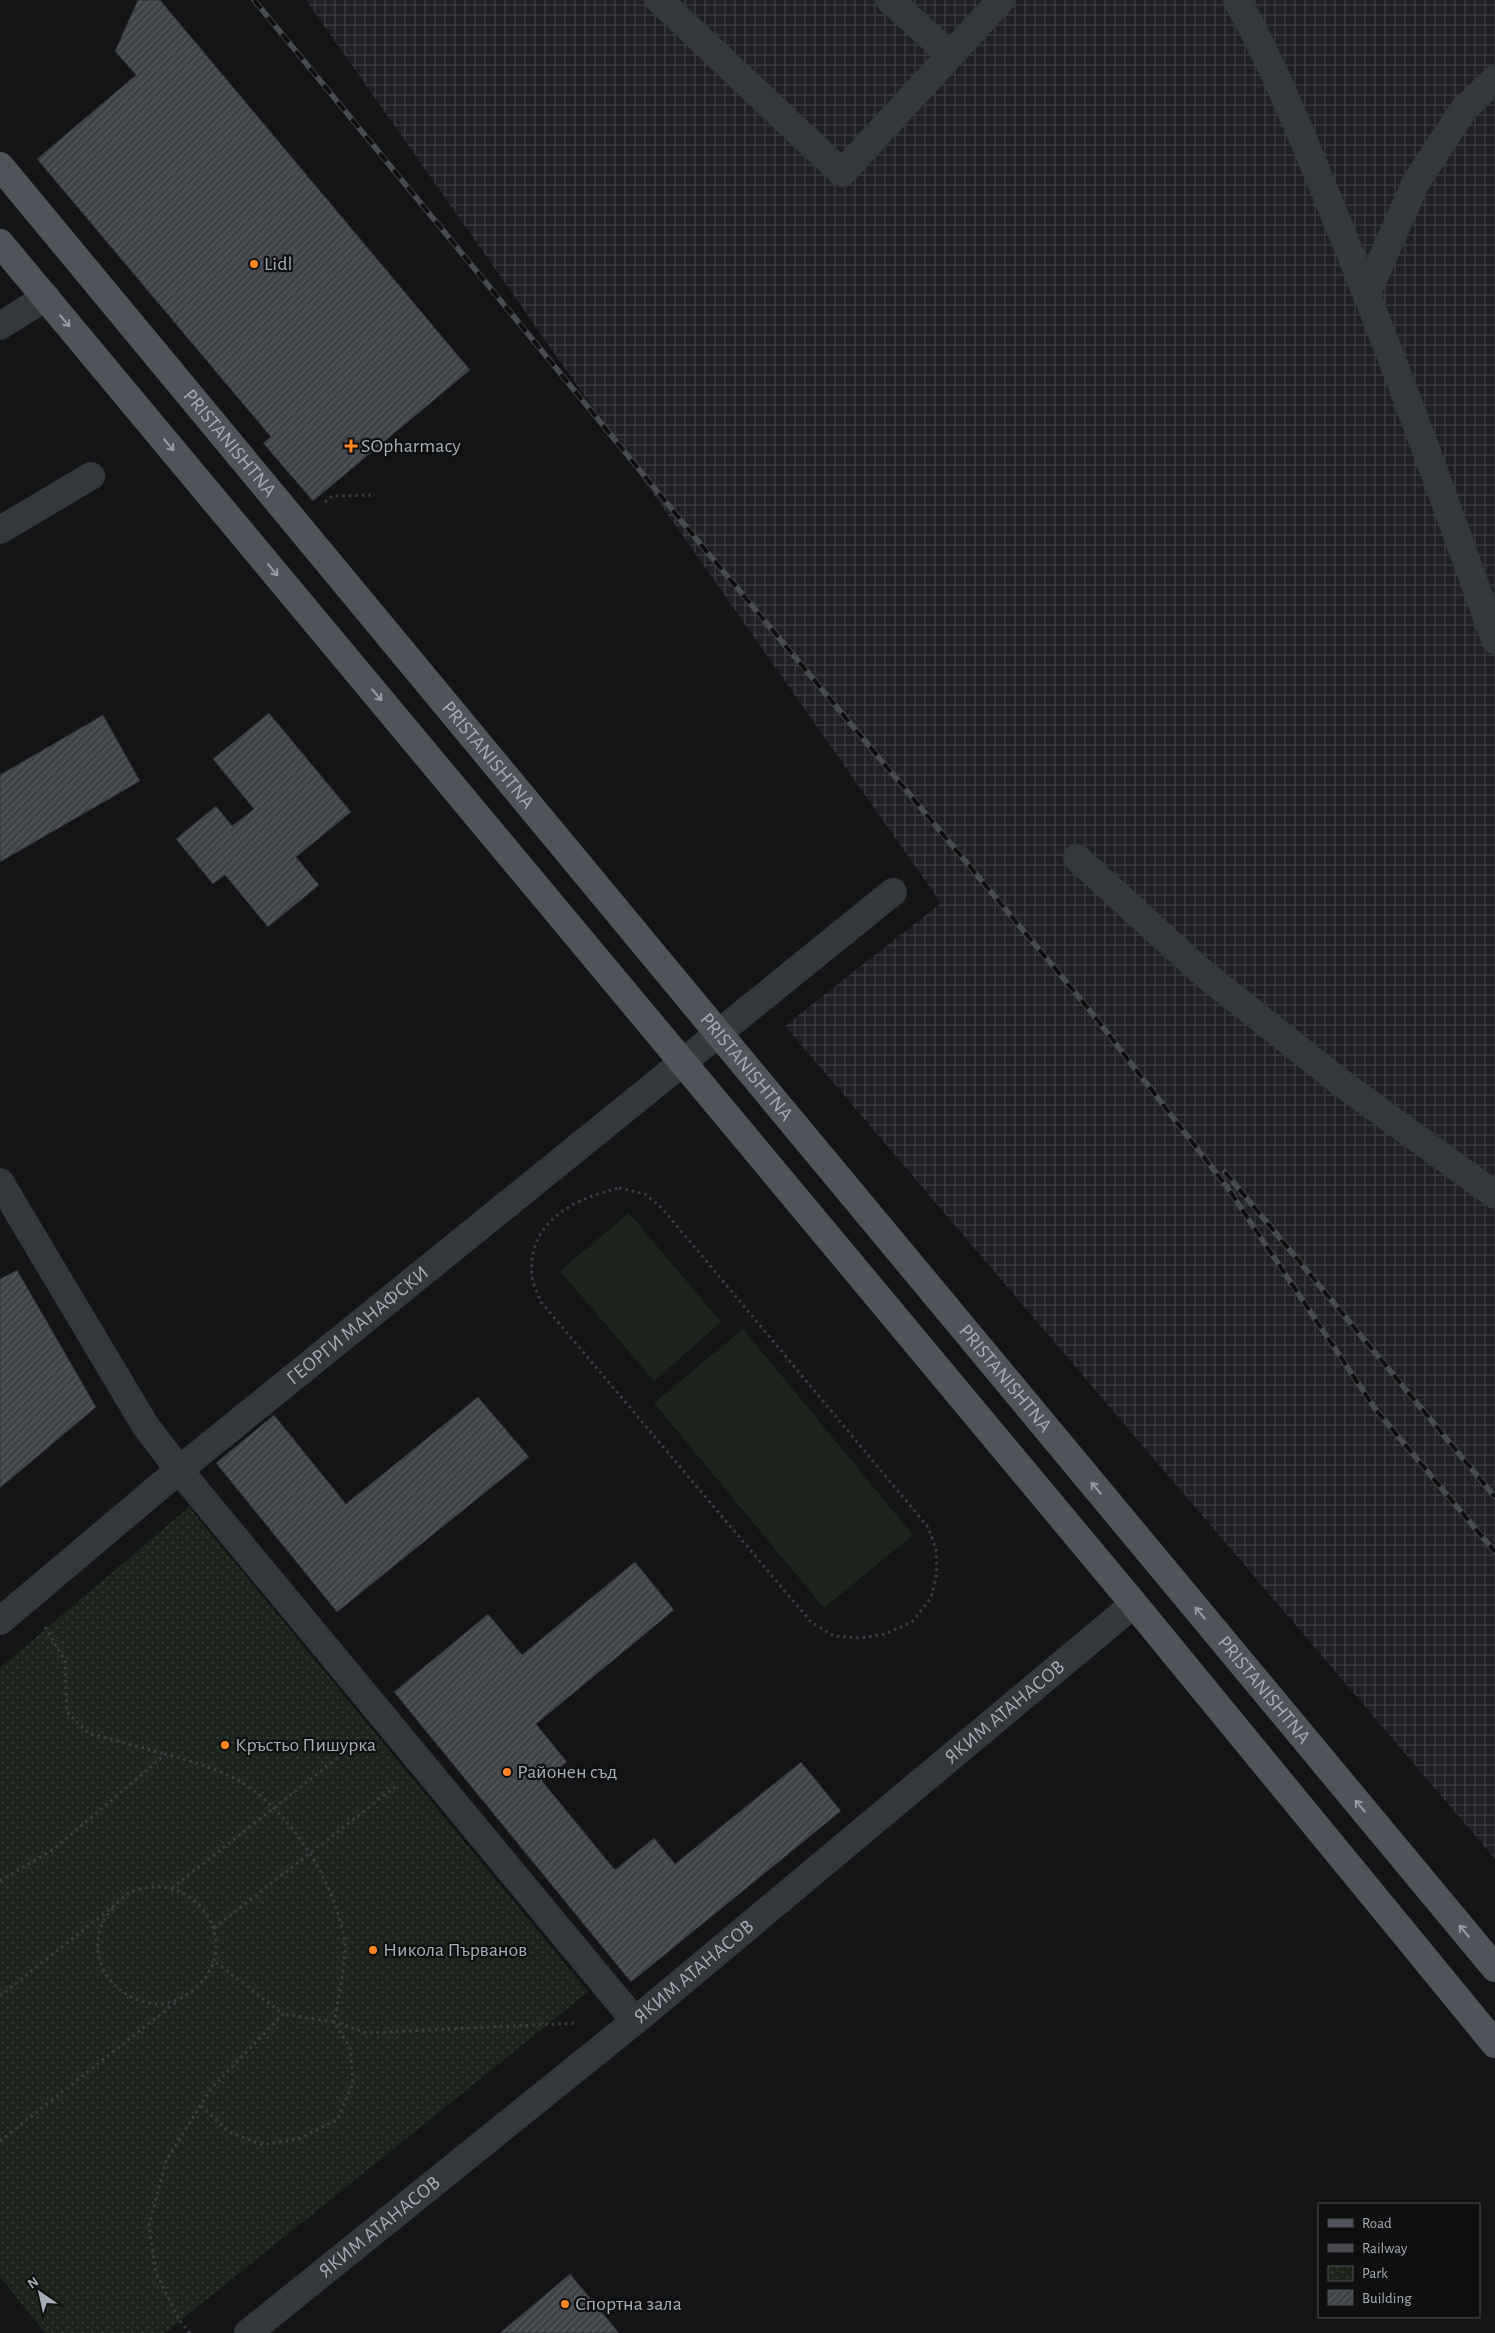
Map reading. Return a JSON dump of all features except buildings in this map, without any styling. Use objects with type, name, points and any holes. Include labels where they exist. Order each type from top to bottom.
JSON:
[{"type":"main road","name":"PRISTANISHTNA","points":[[0,166],[1495,1968]]},
{"type":"main road","points":[[0,243],[1134,1604],[1495,2044]]},
{"type":"street","points":[[659,0],[842,173],[1001,0]]},
{"type":"street","points":[[890,0],[950,56]]},
{"type":"street","points":[[1238,0],[1306,145],[1367,293],[1495,640]]},
{"type":"street","points":[[1367,293],[1416,182],[1464,109],[1495,79]]},
{"type":"street","points":[[0,326],[46,298]]},
{"type":"street","points":[[0,530],[91,476]]},
{"type":"street","points":[[1077,858],[1204,974],[1344,1085],[1495,1195]]},
{"type":"street","name":"ГЕОРГИ МАНАФСКИ","points":[[0,1621],[179,1470],[893,892]]},
{"type":"street","points":[[0,1182],[145,1425],[179,1470],[635,2021]]},
{"type":"street","name":"ЯКИМ АТАНАСОВ","points":[[248,2333],[635,2021],[1134,1604]]},
{"type":"path","points":[[619,1188],[645,1194],[662,1208],[928,1527],[936,1549],[937,1573],[931,1598],[912,1622],[885,1634],[861,1638],[834,1636],[811,1622],[541,1302],[532,1278],[532,1252],[542,1229],[564,1209],[591,1194],[619,1188]]},
{"type":"path","points":[[25,1600],[47,1629],[65,1661],[67,1712],[88,1733],[166,1754],[215,1770],[253,1790],[293,1829],[311,1852],[334,1901],[345,1945],[334,2022],[350,2048],[353,2083],[338,2119],[301,2138],[263,2145],[229,2132],[201,2106]]},
{"type":"path","points":[[172,1888],[386,1720]]},
{"type":"path","points":[[0,1881],[54,1849],[166,1754]]},
{"type":"path","points":[[214,1928],[424,1765]]},
{"type":"path","points":[[0,1996],[131,1892],[151,1886],[172,1888],[190,1896],[204,1910],[214,1928],[216,1944],[214,1961],[201,1985],[178,2000],[0,2141]]},
{"type":"path","points":[[115,1905],[102,1924],[98,1946],[102,1968],[115,1987],[134,2000],[156,2005],[178,2000]]},
{"type":"path","points":[[214,1961],[283,2014],[334,2022],[367,2033],[635,2021]]},
{"type":"path","points":[[190,2333],[180,2321],[156,2273],[149,2226],[166,2161],[210,2090],[283,2014]]},
{"type":"shaded area","points":[[306,0],[1495,0],[1495,1859],[785,1026],[941,903]]},
{"type":"green space","points":[[629,1213],[721,1322],[654,1381],[560,1271]]},
{"type":"green space","points":[[743,1329],[913,1535],[824,1608],[654,1403]]},
{"type":"green space","points":[[189,1507],[588,1992],[165,2333],[45,2333],[0,2277],[0,1668]]},
{"type":"railway","points":[[254,0],[693,535],[1088,1008],[1227,1187],[1376,1410],[1495,1552]]},
{"type":"railway","points":[[1225,1172],[1495,1497]]},
{"type":"place","name":"Lidl","points":[[254,264]]},
{"type":"place","name":"SOpharmacy","points":[[351,446]]},
{"type":"place","name":"Кръстьо Пишурка","points":[[225,1745]]},
{"type":"place","name":"Районен съд","points":[[507,1772]]},
{"type":"place","name":"Никола Първанов","points":[[373,1950]]},
{"type":"place","name":"Спортна зала","points":[[565,2304]]}]
